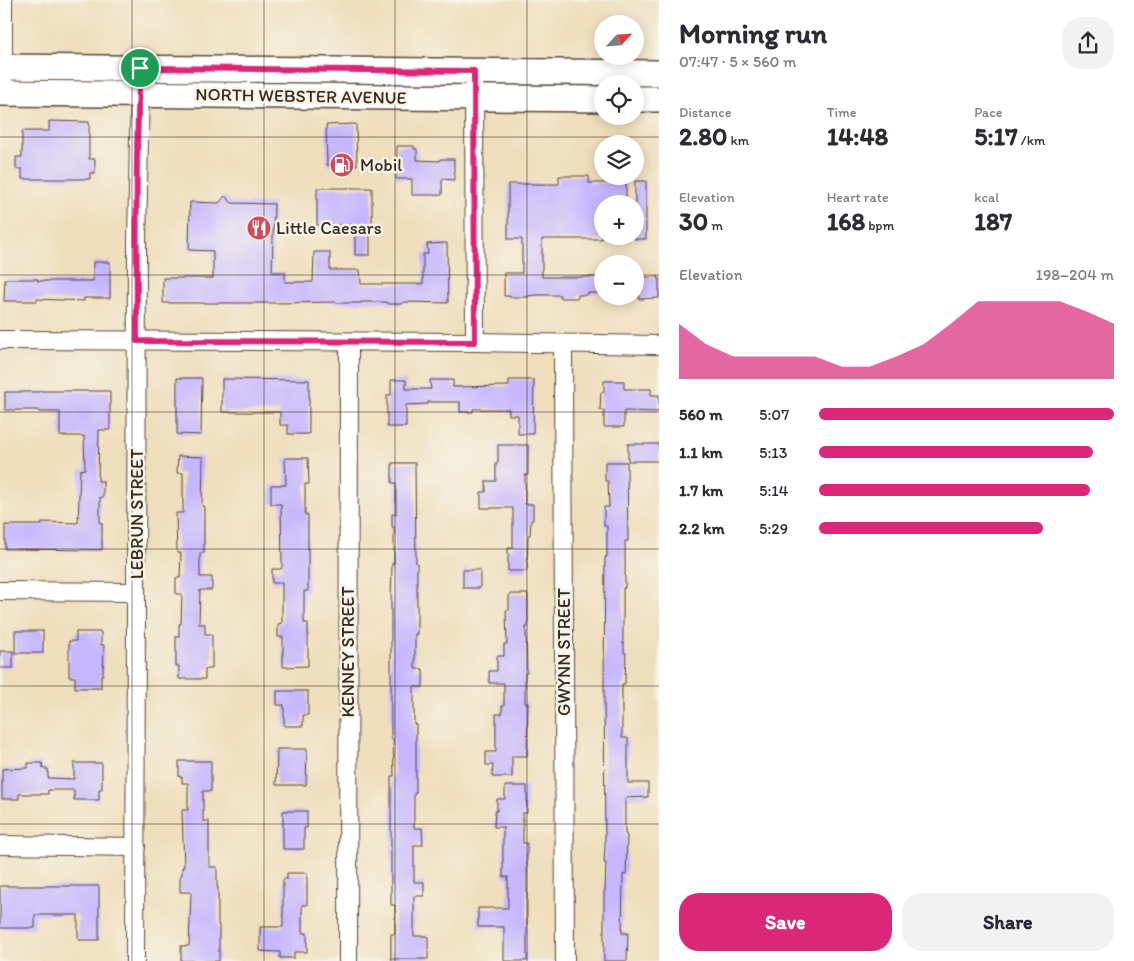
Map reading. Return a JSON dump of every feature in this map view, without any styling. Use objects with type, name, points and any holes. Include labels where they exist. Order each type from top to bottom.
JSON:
[{"type":"main road","name":"NORTH WEBSTER AVENUE","points":[[2,67],[659,73]]},
{"type":"main road","name":"NORTH WEBSTER AVENUE","points":[[2,93],[594,99]]},
{"type":"main road","points":[[644,99],[659,99]]},
{"type":"street","points":[[2,93],[3,0]]},
{"type":"street","name":"LEBRUN STREET","points":[[135,961],[137,242],[140,68]]},
{"type":"street","points":[[474,71],[475,342]]},
{"type":"street","points":[[0,340],[475,342],[659,345]]},
{"type":"street","name":"KENNEY STREET","points":[[348,961],[349,342]]},
{"type":"street","name":"GWYNN STREET","points":[[564,344],[565,961]]},
{"type":"street","points":[[0,591],[136,592]]},
{"type":"street","points":[[0,845],[136,846]]},
{"type":"building","points":[[49,121],[89,122],[89,159],[95,159],[95,173],[90,173],[90,179],[22,179],[22,169],[16,169],[16,157],[22,157],[22,131],[49,131]]},
{"type":"building","points":[[356,124],[357,165],[327,165],[326,125]]},
{"type":"building","points":[[397,146],[414,146],[414,149],[417,149],[417,160],[440,161],[440,159],[454,159],[454,180],[442,179],[442,195],[412,195],[412,179],[396,179]]},
{"type":"building","points":[[559,176],[589,176],[589,183],[594,183],[594,185],[626,185],[626,195],[594,195],[594,239],[542,239],[542,277],[594,277],[594,293],[578,295],[578,298],[560,298],[560,295],[504,296],[504,273],[522,273],[522,239],[508,239],[508,184],[559,184]]},
{"type":"building","points":[[644,181],[646,181],[646,239],[644,239],[644,195],[635,195],[635,185],[644,185]]},
{"type":"building","points":[[317,188],[372,188],[370,255],[355,255],[355,225],[317,225]]},
{"type":"building","points":[[225,196],[232,203],[274,204],[272,272],[285,272],[285,282],[313,282],[314,252],[330,252],[330,270],[360,270],[361,284],[423,284],[423,254],[428,254],[427,244],[447,243],[448,303],[163,303],[163,278],[213,278],[213,251],[189,250],[190,202],[219,203]]},
{"type":"building","points":[[93,262],[110,262],[110,298],[84,298],[84,301],[37,299],[37,301],[4,301],[5,279],[93,281]]},
{"type":"building","points":[[644,277],[659,277],[659,298],[644,299]]},
{"type":"building","points":[[177,378],[202,378],[201,435],[177,434]]},
{"type":"building","points":[[222,379],[309,380],[309,434],[288,434],[288,425],[280,425],[280,412],[222,412]]},
{"type":"building","points":[[391,380],[406,380],[406,389],[431,389],[430,380],[453,380],[453,387],[509,386],[509,380],[534,380],[533,434],[518,434],[518,415],[509,415],[509,409],[473,409],[473,412],[460,412],[460,402],[428,402],[428,404],[406,405],[406,427],[387,427],[387,395],[391,395]]},
{"type":"building","points":[[604,381],[624,381],[624,389],[651,389],[651,395],[659,395],[659,412],[624,411],[624,427],[604,427],[604,410],[600,410],[601,392],[604,392]]},
{"type":"building","points":[[110,391],[110,430],[99,430],[98,481],[103,481],[103,497],[100,497],[102,550],[5,549],[5,525],[42,525],[42,522],[78,523],[80,470],[85,469],[84,436],[60,436],[60,412],[5,410],[5,392]]},
{"type":"building","points":[[628,444],[659,444],[659,461],[628,461]]},
{"type":"building","points":[[498,445],[528,445],[528,475],[525,475],[525,504],[533,504],[533,520],[531,520],[530,535],[528,535],[527,571],[508,571],[508,548],[513,548],[513,508],[481,508],[481,492],[486,492],[486,481],[496,481]]},
{"type":"building","points":[[178,456],[203,457],[202,506],[204,507],[204,553],[200,553],[200,577],[212,577],[212,590],[200,590],[199,624],[205,624],[205,634],[212,634],[212,669],[205,669],[205,679],[179,679],[179,666],[176,666],[176,636],[179,636],[179,624],[181,624],[182,594],[176,594],[176,578],[180,578],[181,553],[177,553],[176,513],[183,513],[183,473],[177,473]]},
{"type":"building","points":[[285,458],[308,458],[309,484],[305,484],[305,515],[308,515],[308,591],[304,591],[304,623],[308,623],[308,666],[283,667],[283,637],[278,637],[278,624],[282,623],[282,583],[272,583],[272,569],[281,569],[282,567],[281,504],[271,504],[271,485],[286,485]]},
{"type":"building","points":[[605,462],[627,462],[628,541],[625,541],[625,588],[623,588],[623,644],[624,653],[626,653],[625,684],[622,684],[622,738],[628,738],[628,783],[648,783],[648,797],[625,798],[625,834],[627,835],[626,875],[623,874],[622,933],[628,933],[627,961],[604,961],[606,863],[604,863],[604,684],[607,526],[604,526],[604,507],[609,507],[608,481],[605,481]]},
{"type":"building","points":[[392,463],[415,463],[417,634],[415,634],[415,669],[423,669],[423,687],[414,687],[416,793],[414,793],[414,828],[422,828],[423,845],[414,845],[414,882],[424,882],[424,896],[414,896],[414,936],[428,936],[428,959],[391,959],[391,934],[395,934],[395,905],[391,905],[391,776],[394,776],[393,739],[391,739],[391,603],[392,563],[394,563],[392,514],[396,514],[396,483],[392,483]]},
{"type":"building","points":[[463,570],[480,570],[480,588],[463,588]]},
{"type":"building","points":[[509,594],[528,594],[528,627],[526,627],[527,673],[525,673],[525,703],[528,703],[527,756],[512,756],[512,777],[492,777],[493,765],[486,765],[486,752],[496,752],[496,714],[502,714],[504,683],[489,683],[489,671],[497,671],[497,656],[504,656],[504,644],[507,644],[506,610],[509,610]]},
{"type":"building","points":[[15,631],[43,631],[43,653],[15,653]]},
{"type":"building","points":[[76,632],[101,632],[101,645],[104,645],[101,688],[75,688],[75,677],[69,677],[69,641],[76,641]]},
{"type":"building","points":[[0,651],[13,651],[13,668],[0,668]]},
{"type":"building","points":[[277,691],[308,691],[308,715],[303,715],[303,726],[284,726],[284,705],[277,705]]},
{"type":"building","points":[[277,749],[307,749],[306,785],[276,785]]},
{"type":"building","points":[[179,761],[211,761],[211,791],[203,791],[203,821],[209,821],[209,867],[217,867],[219,961],[181,961],[181,946],[189,946],[191,892],[180,892],[180,875],[182,875],[182,867],[184,867],[182,810],[188,810],[188,783],[182,783],[182,777],[179,777]]},
{"type":"building","points":[[28,763],[42,763],[43,769],[48,769],[48,778],[74,779],[74,763],[102,763],[102,789],[99,789],[99,800],[74,800],[74,790],[48,790],[48,794],[19,794],[19,799],[2,799],[2,769],[28,768]]},
{"type":"building","points":[[505,786],[527,786],[527,813],[523,813],[523,843],[527,843],[527,961],[504,961],[504,927],[478,927],[478,908],[508,908],[508,877],[503,877],[503,827],[494,827],[497,799],[505,799]]},
{"type":"building","points":[[283,811],[307,811],[307,828],[304,828],[304,849],[283,849]]},
{"type":"building","points":[[287,873],[307,873],[307,905],[302,905],[302,933],[307,933],[307,952],[294,952],[294,958],[280,958],[280,952],[260,951],[260,927],[283,927],[283,879],[287,879]]},
{"type":"building","points":[[0,886],[99,886],[99,940],[78,940],[78,915],[35,915],[35,928],[0,928]]},
{"type":"place","name":"Mobil","points":[[342,165]]},
{"type":"place","name":"Little Caesars","points":[[259,228]]},
{"type":"route","points":[[140,68],[474,71],[475,342],[137,341],[140,68]]}]
